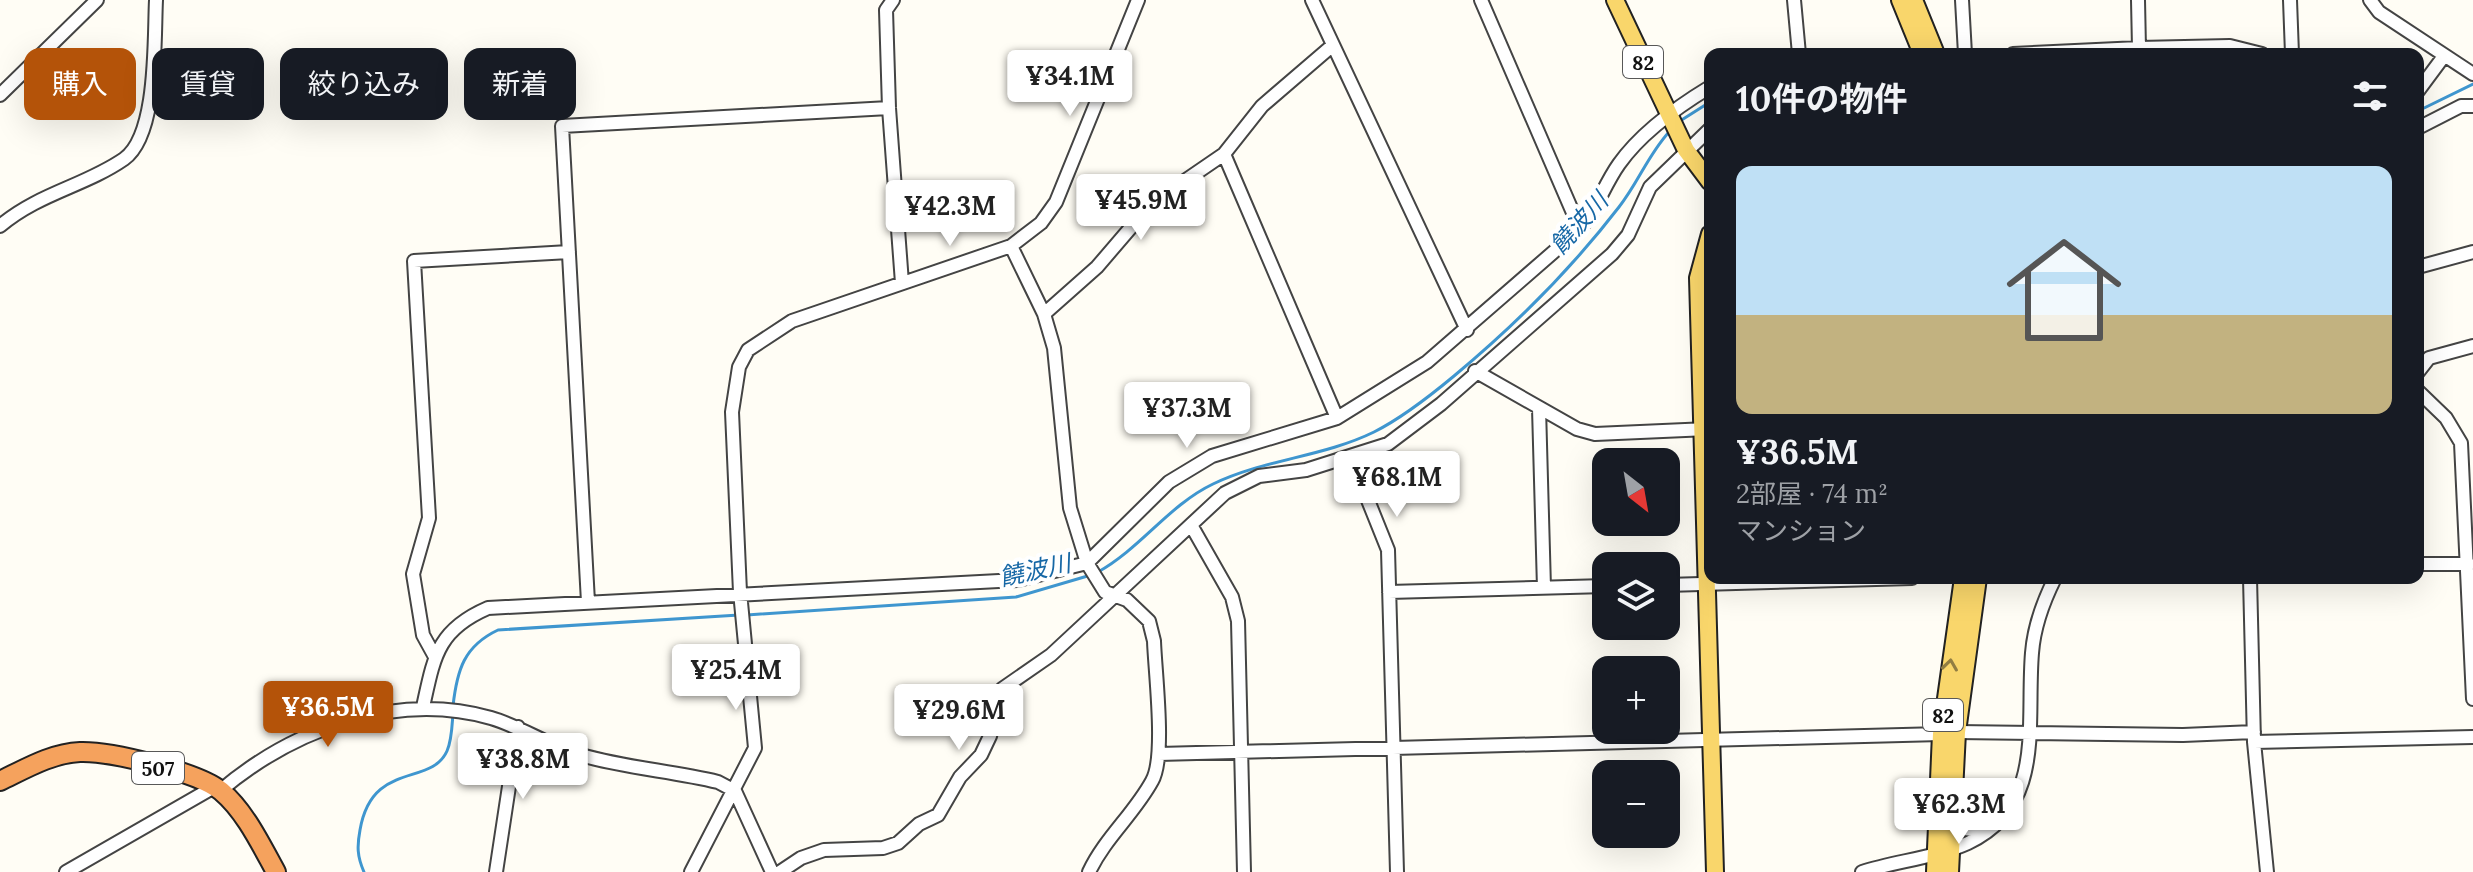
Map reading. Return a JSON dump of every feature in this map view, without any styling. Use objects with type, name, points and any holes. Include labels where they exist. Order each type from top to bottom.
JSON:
[{"type":"highway","name":"507","points":[[0,781],[38,763],[79,752],[127,760],[217,789]]},
{"type":"highway","points":[[217,789],[247,823],[276,872]]},
{"type":"main road","name":"82","points":[[1615,0],[1670,119],[1704,173]]},
{"type":"main road","points":[[1900,0],[1920,48]]},
{"type":"main road","points":[[1914,0],[1934,48]]},
{"type":"main road","points":[[1704,256],[1698,278],[1704,391]]},
{"type":"main road","points":[[1707,584],[1715,872]]},
{"type":"main road","name":"82","points":[[1950,872],[1942,852],[1962,584]]},
{"type":"main road","name":"82","points":[[1935,872],[1952,809],[1949,733],[1977,584]]},
{"type":"street","points":[[0,95],[97,0]]},
{"type":"street","points":[[0,226],[49,193],[127,157],[138,142],[150,102],[156,0]]},
{"type":"street","points":[[893,0],[886,10],[889,108],[902,283]]},
{"type":"street","points":[[691,872],[755,748],[741,595],[732,412],[739,367],[748,350],[792,321],[1011,246],[1041,223],[1056,202],[1138,0]]},
{"type":"street","points":[[1312,0],[1467,330]]},
{"type":"street","points":[[1481,0],[1580,229]]},
{"type":"street","points":[[1794,0],[1798,48]]},
{"type":"street","points":[[1962,0],[1965,48]]},
{"type":"street","points":[[2138,0],[2139,48],[2238,48]]},
{"type":"street","points":[[2290,0],[2292,48]]},
{"type":"street","points":[[2370,0],[2379,12],[2473,74]]},
{"type":"street","points":[[1044,314],[1097,267],[1151,204],[1224,154],[1262,106],[1333,45]]},
{"type":"street","points":[[2424,85],[2448,59]]},
{"type":"street","points":[[423,707],[434,655],[463,619],[488,608],[1018,580],[1088,565],[1169,482],[1212,456],[1337,418],[1427,362],[1580,229],[1596,210],[1621,161],[1704,92]]},
{"type":"street","points":[[2424,125],[2461,106],[2473,106]]},
{"type":"street","points":[[588,602],[562,126],[889,108]]},
{"type":"street","points":[[780,872],[801,858],[824,850],[883,848],[898,843],[919,824],[938,815],[960,777],[981,755],[990,736],[1002,689],[1051,655],[1110,594],[1225,493],[1259,476],[1306,470],[1388,444],[1441,404],[1612,254],[1628,235],[1650,187],[1684,145],[1704,133]]},
{"type":"street","points":[[1224,154],[1337,418]]},
{"type":"street","points":[[1011,246],[1044,314],[1054,348],[1070,508],[1088,565],[1110,594],[1127,600],[1149,621],[1151,631],[1159,754],[1153,780],[1101,848],[1089,872]]},
{"type":"street","points":[[434,655],[423,635],[413,574],[429,518],[414,261],[569,252]]},
{"type":"street","points":[[2424,265],[2473,252]]},
{"type":"street","points":[[2424,364],[2429,358],[2473,346]]},
{"type":"street","points":[[1475,371],[1577,429],[1595,434],[1704,429]]},
{"type":"street","points":[[2424,397],[2446,418],[2461,443],[2473,699]]},
{"type":"street","points":[[1539,408],[1544,588]]},
{"type":"street","points":[[1351,458],[1384,537],[1389,592],[1397,872]]},
{"type":"street","points":[[1191,525],[1236,610],[1244,872]]},
{"type":"street","points":[[2424,564],[2469,564]]},
{"type":"street","points":[[1680,585],[1707,584]]},
{"type":"street","points":[[1862,872],[1942,852],[1993,828],[2015,805],[2020,794],[2029,732],[2035,626],[2052,584]]},
{"type":"street","points":[[2250,584],[2254,737],[2267,872]]},
{"type":"street","points":[[1389,592],[1592,586]]},
{"type":"street","points":[[66,872],[217,789],[261,759],[301,740],[383,711],[423,707],[465,711],[518,727],[579,755],[718,782],[735,791],[772,872]]},
{"type":"street","points":[[496,872],[518,727]]},
{"type":"street","points":[[1159,754],[1949,733],[2473,737]]},
{"type":"street","points":[[1952,809],[1964,829],[1979,832],[1993,828]]},
{"type":"waterway","name":"饒波川","points":[[2424,108],[2473,84]]},
{"type":"waterway","name":"饒波川","points":[[1680,121],[1704,106]]},
{"type":"waterway","name":"饒波川","points":[[1098,572],[1128,551],[1183,503],[1213,484],[1253,469],[1355,440],[1374,432],[1426,399],[1498,338],[1562,274],[1619,207],[1669,132]]},
{"type":"waterway","name":"饒波川","points":[[747,615],[1016,597],[1091,575]]},
{"type":"waterway","name":"饒波川","points":[[453,706],[464,660],[486,636],[498,630],[739,615]]},
{"type":"waterway","name":"饒波川","points":[[364,872],[358,846],[367,808],[376,793],[389,784],[439,762],[449,747],[453,713]]}]
